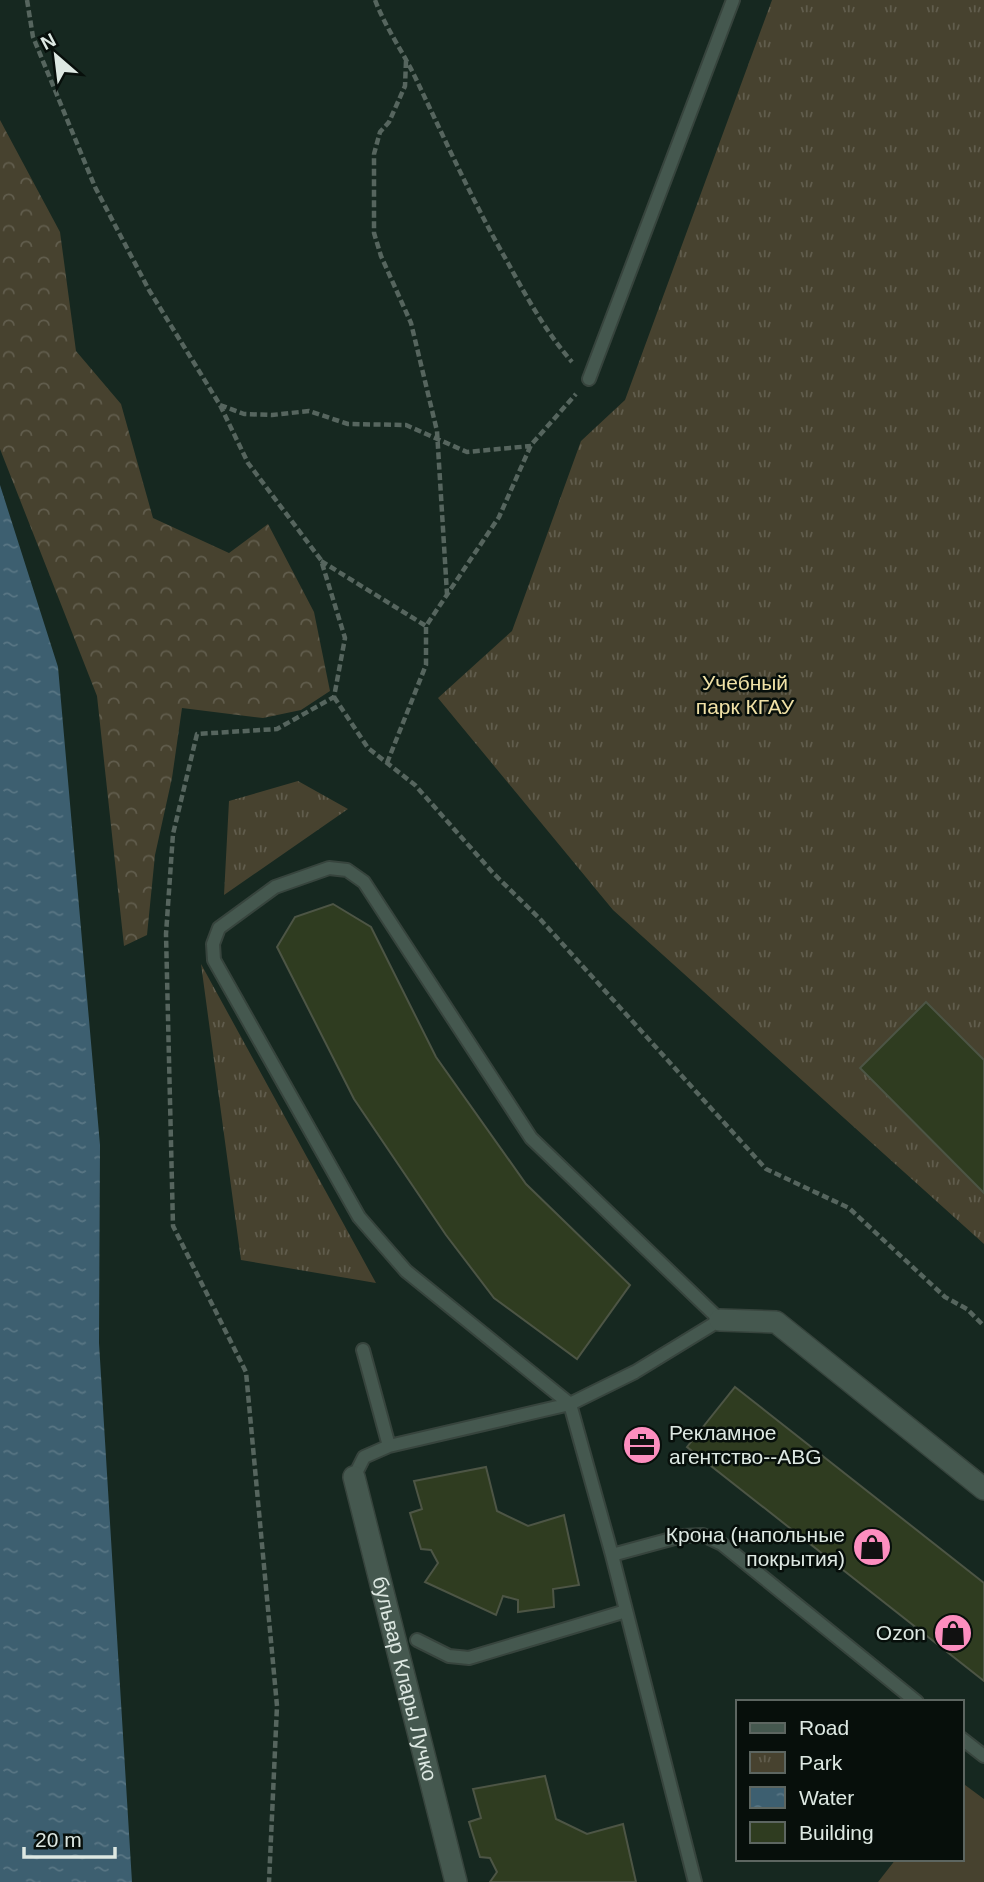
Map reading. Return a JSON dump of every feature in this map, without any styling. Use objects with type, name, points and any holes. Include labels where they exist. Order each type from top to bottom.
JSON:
[{"type":"street","points":[[720,1320],[776,1322],[984,1489]]},
{"type":"street","name":"бульвар Клары Лучко","points":[[354,1478],[456,1882]]},
{"type":"lane","points":[[589,379],[733,0]]},
{"type":"lane","points":[[354,1478],[364,1457],[389,1446],[570,1404],[635,1372],[720,1320],[531,1138],[364,882],[347,870],[329,868],[275,887],[219,928],[213,944],[214,960],[359,1217],[406,1271],[570,1404],[695,1882]]},
{"type":"lane","points":[[363,1350],[389,1446]]},
{"type":"lane","points":[[611,1555],[682,1536],[703,1535],[722,1544],[915,1700]]},
{"type":"lane","points":[[417,1640],[449,1656],[469,1658],[626,1611]]},
{"type":"lane","points":[[963,1740],[984,1756]]},
{"type":"path","points":[[27,0],[33,37],[95,187],[149,290],[220,405],[248,463],[321,560],[345,638],[334,697],[368,748],[415,785],[766,1169],[849,1208],[944,1297],[967,1309],[984,1326]]},
{"type":"path","points":[[375,0],[461,176],[526,297],[553,340],[589,379],[531,446],[499,517],[426,626],[426,665],[387,763]]},
{"type":"path","points":[[406,61],[405,86],[389,122],[380,132],[374,154],[374,233],[381,256],[411,323],[438,441],[447,595]]},
{"type":"path","points":[[220,405],[244,414],[272,415],[309,411],[348,424],[406,425],[467,452],[531,446]]},
{"type":"path","points":[[321,560],[426,626]]},
{"type":"path","points":[[269,1882],[277,1706],[246,1372],[173,1226],[166,934],[173,834],[197,734],[277,729],[334,697]]},
{"type":"green space","name":"Учебный парк КГАУ","points":[[772,0],[984,0],[984,1244],[613,910],[438,698],[512,631],[581,441],[625,400]]},
{"type":"green space","points":[[0,120],[60,232],[76,351],[121,404],[153,518],[229,553],[268,524],[314,612],[330,691],[301,710],[263,718],[182,708],[172,778],[155,855],[147,935],[124,946],[97,696],[0,449]]},
{"type":"green space","points":[[298,781],[348,809],[224,895],[229,801]]},
{"type":"green space","points":[[201,964],[376,1283],[241,1260]]},
{"type":"green space","points":[[963,1783],[984,1799],[984,1882],[878,1882],[894,1861],[963,1861]]},
{"type":"water","points":[[0,485],[58,667],[100,1145],[99,1343],[132,1882],[0,1882]]},
{"type":"building","points":[[333,904],[371,927],[436,1057],[526,1184],[630,1285],[577,1359],[494,1298],[446,1235],[354,1099],[277,947],[295,917]]},
{"type":"building","points":[[926,1002],[984,1060],[984,1193],[860,1068]]},
{"type":"building","points":[[735,1387],[984,1583],[984,1681],[687,1447]]},
{"type":"building","points":[[486,1467],[497,1511],[528,1526],[564,1515],[579,1585],[553,1589],[554,1607],[518,1612],[518,1600],[503,1596],[496,1615],[425,1582],[438,1563],[431,1550],[421,1549],[410,1513],[422,1509],[414,1481]]},
{"type":"building","points":[[545,1776],[556,1819],[587,1834],[623,1824],[636,1882],[490,1882],[497,1872],[490,1858],[480,1857],[469,1822],[481,1818],[473,1789]]},
{"type":"place","name":"Рекламное агентство--ABG","points":[[642,1445]]},
{"type":"place","name":"Крона (напольные покрытия)","points":[[872,1547]]},
{"type":"place","name":"Ozon","points":[[953,1633]]}]
